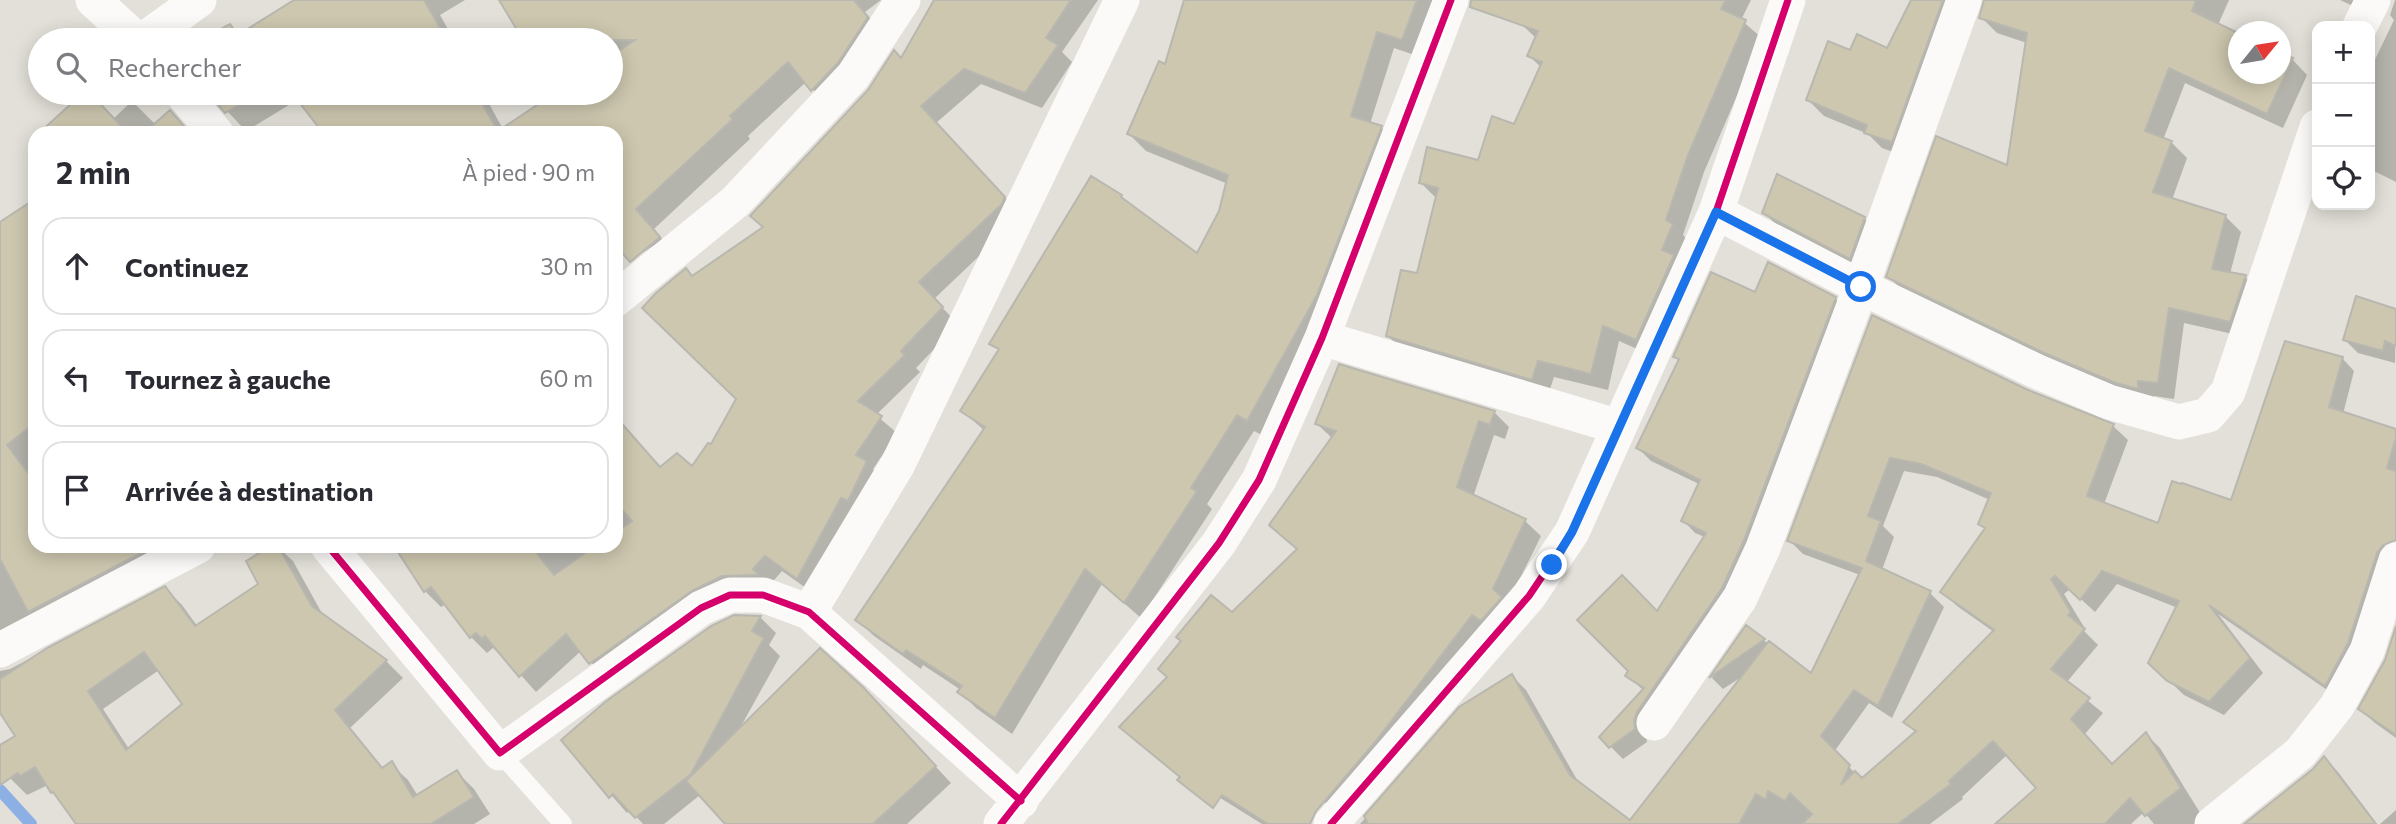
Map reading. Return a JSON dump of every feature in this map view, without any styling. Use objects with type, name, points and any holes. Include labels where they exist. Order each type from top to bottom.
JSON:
[{"type":"street","points":[[93,0],[124,28]]},
{"type":"street","points":[[160,28],[199,0]]},
{"type":"street","points":[[623,293],[735,202],[853,76],[904,0]]},
{"type":"street","points":[[809,612],[898,464],[1122,0]]},
{"type":"street","points":[[334,553],[500,753],[701,608],[730,595],[764,595],[809,612],[1011,813],[1219,543],[1259,480],[1322,338],[1451,0]]},
{"type":"street","points":[[1331,824],[1520,606],[1552,565],[1572,532],[1716,212],[1788,0]]},
{"type":"street","points":[[1654,723],[1740,598],[1763,548],[1861,287],[1964,0]]},
{"type":"street","points":[[2362,21],[2373,0]]},
{"type":"street","points":[[192,105],[210,126]]},
{"type":"street","points":[[1716,212],[1861,287],[2036,371],[2109,402],[2179,422],[2208,415],[2228,392],[2312,142]]},
{"type":"street","points":[[1322,338],[1619,427]]},
{"type":"street","points":[[0,650],[185,553]]},
{"type":"street","points":[[2212,824],[2300,753],[2337,706],[2367,651],[2396,560]]},
{"type":"lane","points":[[500,753],[564,824]]},
{"type":"building","points":[[294,0],[424,0],[440,28],[249,28]]},
{"type":"building","points":[[499,0],[854,0],[868,17],[837,64],[811,91],[788,62],[730,116],[733,119],[636,209],[660,237],[630,262],[623,254],[623,126],[506,126],[537,105],[623,105],[623,48],[635,40],[623,40],[623,28],[516,28]]},
{"type":"building","points":[[934,0],[1071,0],[1046,38],[1058,45],[1025,93],[964,69],[921,106],[1005,197],[1001,205],[919,282],[943,307],[901,351],[905,355],[858,401],[882,416],[856,455],[867,461],[848,501],[841,498],[797,579],[765,556],[753,569],[759,575],[722,576],[693,590],[589,664],[566,634],[519,677],[485,636],[482,639],[476,633],[470,638],[431,587],[424,592],[399,553],[537,553],[554,575],[585,553],[623,553],[623,527],[632,521],[623,511],[623,425],[660,467],[677,453],[692,466],[708,443],[711,444],[736,399],[642,308],[686,268],[692,276],[763,227],[750,216],[868,90],[894,50],[901,58]]},
{"type":"building","points":[[1184,0],[1417,0],[1402,40],[1377,32],[1351,116],[1382,126],[1317,295],[1247,421],[1237,415],[1191,488],[1197,491],[1124,603],[1085,569],[995,718],[957,692],[962,686],[906,650],[903,654],[855,620],[985,427],[960,411],[999,349],[989,344],[1091,176],[1122,195],[1121,197],[1197,253],[1219,211],[1228,175],[1127,134],[1159,61],[1165,64]]},
{"type":"building","points":[[1471,0],[1726,0],[1721,9],[1746,20],[1688,155],[1666,220],[1673,224],[1662,250],[1674,255],[1636,340],[1603,326],[1591,374],[1538,361],[1532,380],[1386,336],[1401,270],[1417,273],[1438,188],[1419,183],[1427,147],[1478,160],[1492,116],[1514,124],[1542,62],[1527,56],[1538,31],[1470,7]]},
{"type":"building","points":[[1911,0],[1943,0],[1892,142],[1864,133],[1867,125],[1806,100],[1828,41],[1850,50],[1857,34],[1887,48]]},
{"type":"building","points":[[1984,0],[2196,0],[2192,11],[2228,28],[2228,84],[2281,84],[2267,114],[2169,68],[2145,131],[2172,141],[2153,192],[2226,215],[2212,269],[2246,275],[2230,322],[2169,308],[2158,383],[2138,381],[2138,389],[2116,383],[2044,353],[1886,277],[1936,136],[2007,165],[2027,33],[1979,18]]},
{"type":"building","points":[[70,105],[101,105],[121,126],[47,126]]},
{"type":"building","points":[[218,105],[239,105],[225,113]]},
{"type":"building","points":[[301,105],[483,105],[495,126],[318,126]]},
{"type":"building","points":[[170,110],[184,126],[152,126]]},
{"type":"building","points":[[1777,174],[1865,217],[1850,259],[1762,213]]},
{"type":"building","points":[[28,204],[28,428],[7,445],[28,473],[28,553],[141,553],[28,612],[0,559],[0,222]]},
{"type":"building","points":[[1768,262],[1836,297],[1744,540],[1722,588],[1637,712],[1635,729],[1609,748],[1599,737],[1644,688],[1625,676],[1628,671],[1577,620],[1622,575],[1657,611],[1706,533],[1681,521],[1700,480],[1636,448],[1679,359],[1673,357],[1711,272],[1755,292]]},
{"type":"building","points":[[2356,296],[2396,309],[2396,346],[2385,341],[2383,351],[2343,340]]},
{"type":"building","points":[[1872,315],[2028,390],[2114,424],[2087,496],[2158,523],[2172,481],[2231,500],[2285,341],[2343,357],[2329,407],[2396,429],[2387,468],[2396,471],[2396,540],[2383,545],[2377,553],[2348,643],[2325,686],[2209,605],[2250,658],[2209,702],[2167,681],[2148,663],[2179,601],[2102,571],[2080,600],[2055,576],[2051,579],[2071,612],[2068,615],[2085,629],[2051,669],[2090,698],[2071,719],[2112,764],[2146,732],[2181,788],[2145,816],[2130,798],[2105,824],[1995,824],[2036,788],[1993,741],[1949,781],[1951,784],[1898,824],[1802,824],[1812,814],[1790,793],[1785,801],[1768,791],[1766,800],[1756,794],[1739,824],[1368,824],[1364,816],[1459,707],[1512,674],[1570,775],[1630,820],[1769,641],[1811,673],[1862,568],[1787,541]],"holes":[[[1890,458],[1921,464],[1991,493],[1978,524],[1985,528],[1940,592],[1994,630],[1903,722],[1916,731],[1862,778],[1855,771],[1841,785],[1850,765],[1821,736],[1854,690],[1878,706],[1931,591],[1866,561],[1881,521],[1868,516]]]},
{"type":"building","points":[[1339,364],[1495,411],[1490,425],[1479,421],[1457,487],[1526,519],[1493,589],[1502,597],[1481,621],[1472,615],[1376,741],[1316,811],[1310,824],[1268,824],[1222,795],[1213,808],[1177,780],[1180,777],[1119,727],[1167,677],[1158,669],[1181,641],[1176,637],[1211,595],[1232,612],[1297,549],[1269,525],[1336,431],[1315,424]]},
{"type":"building","points":[[259,553],[282,553],[312,606],[387,660],[335,710],[382,768],[392,761],[413,797],[457,770],[474,797],[431,824],[76,824],[53,792],[51,793],[35,767],[20,776],[18,773],[0,785],[0,745],[15,736],[0,713],[0,679],[47,648],[165,586],[195,626],[258,584],[246,561]],"holes":[[[144,652],[182,704],[126,750],[88,691]]]},
{"type":"building","points":[[734,615],[761,616],[752,631],[764,638],[691,774],[635,818],[613,794],[609,798],[561,740],[605,702],[711,626]]},
{"type":"building","points":[[1746,625],[1765,639],[1709,678]]},
{"type":"building","points":[[2396,626],[2396,735],[2358,709],[2385,660]]},
{"type":"building","points":[[820,648],[863,687],[936,766],[873,824],[725,824],[686,781]]},
{"type":"building","points":[[2324,756],[2376,824],[2244,824],[2313,769]]},
{"type":"waterway","points":[[0,790],[31,824]]},
{"type":"cycle path","points":[[1001,824],[1219,543],[1259,480],[1322,338],[1451,0]]},
{"type":"cycle path","points":[[1331,824],[1529,596],[1572,532],[1716,212],[1788,0]]},
{"type":"cycle path","points":[[334,553],[500,753],[701,608],[730,595],[763,595],[809,612],[1021,801]]},
{"type":"route","points":[[1552,565],[1572,532],[1716,212],[1861,287]]}]
